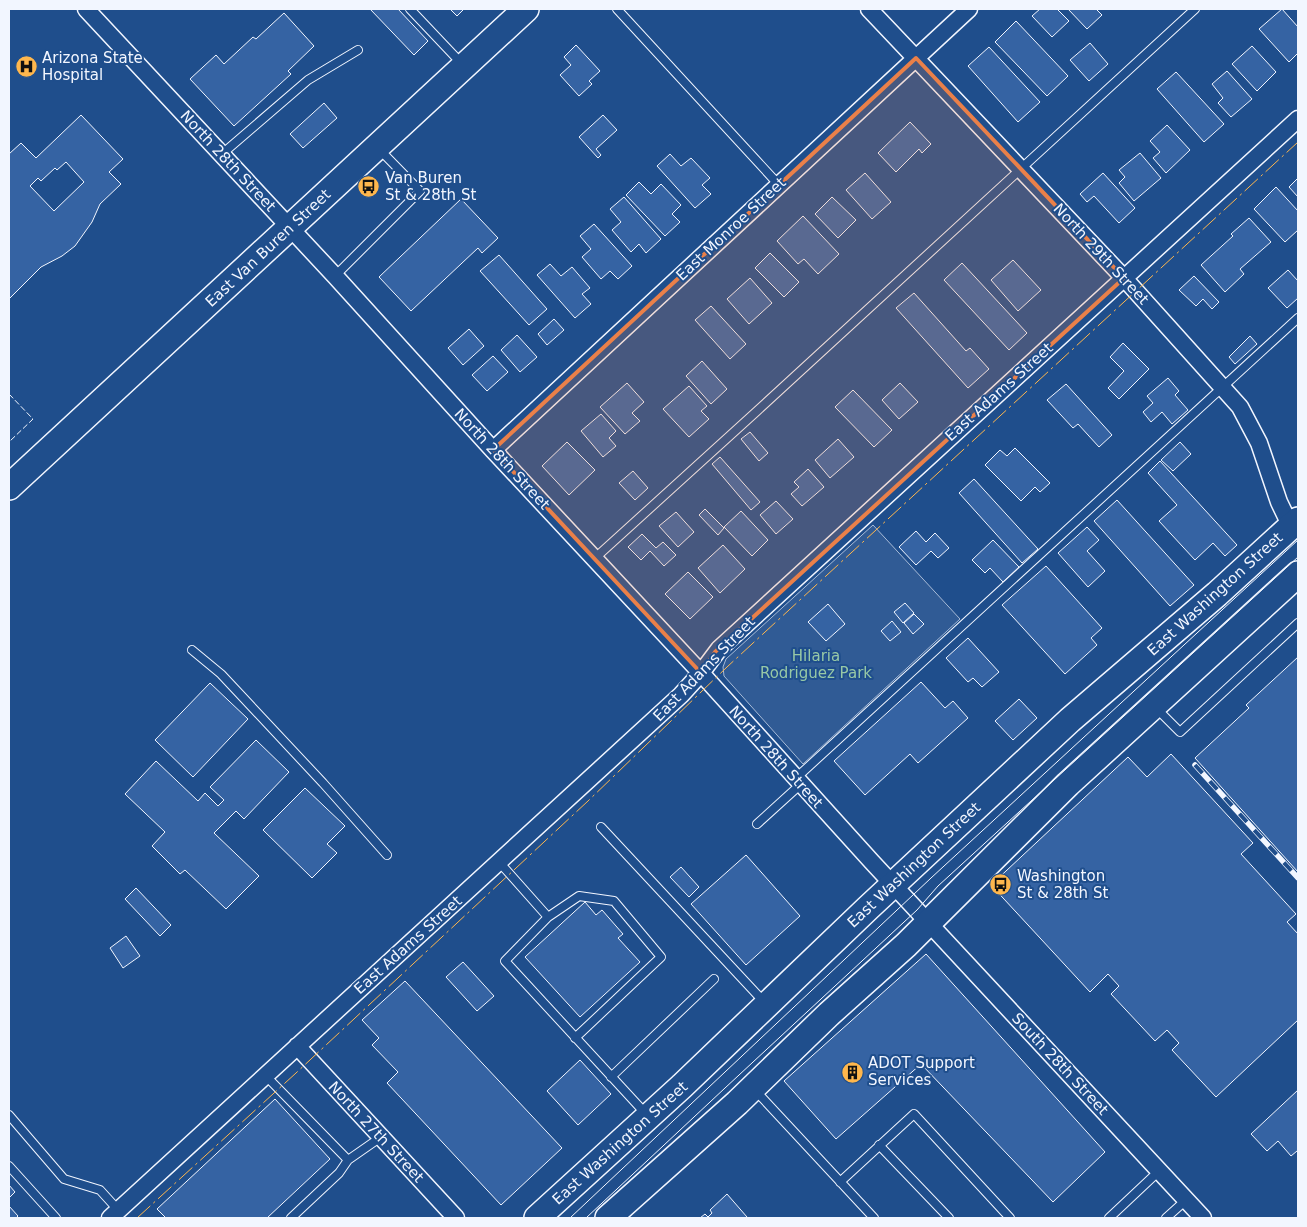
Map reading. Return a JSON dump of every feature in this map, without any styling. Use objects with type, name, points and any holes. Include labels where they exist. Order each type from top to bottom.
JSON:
[{"type":"main road","name":"East Van Buren Street","points":[[9,487],[526,9]]},
{"type":"main road","name":"East Washington Street","points":[[537,1218],[682,1086],[1070,720],[1217,594],[1294,523]]},
{"type":"main road","points":[[608,1218],[753,1088],[906,945],[923,916],[1298,574]]},
{"type":"street","name":"North 28th Street","points":[[86,9],[222,154],[923,916]]},
{"type":"street","name":"North 29th Street","points":[[869,9],[1124,278],[1240,407],[1259,444],[1279,502],[1294,523]]},
{"type":"street","name":"East Monroe Street","points":[[493,450],[969,9]]},
{"type":"street","name":"East Adams Street","points":[[114,1214],[681,695],[719,649],[1298,119]]},
{"type":"street","name":"South 28th Street","points":[[923,916],[1203,1218]]},
{"type":"street","name":"North 27th Street","points":[[297,1046],[456,1218]]},
{"type":"lane","points":[[410,9],[464,66]]},
{"type":"lane","points":[[618,9],[779,185]]},
{"type":"lane","points":[[594,558],[1195,9]]},
{"type":"lane","points":[[222,154],[308,80],[358,50]]},
{"type":"lane","points":[[334,276],[420,191],[377,147]]},
{"type":"lane","points":[[757,824],[799,781],[1298,318]]},
{"type":"lane","points":[[1154,706],[1180,732],[1298,623]]},
{"type":"lane","points":[[192,650],[228,682],[324,783],[387,855]]},
{"type":"lane","points":[[601,827],[767,1004]]},
{"type":"lane","points":[[499,862],[548,917]]},
{"type":"lane","points":[[575,1038],[661,957],[614,901],[579,896],[548,917],[505,961],[575,1038],[648,1117]]},
{"type":"lane","points":[[611,1077],[714,979]]},
{"type":"lane","points":[[266,1075],[348,1160]]},
{"type":"lane","points":[[753,1088],[874,1218]]},
{"type":"lane","points":[[840,1182],[914,1114],[1010,1218]]},
{"type":"lane","points":[[9,1115],[64,1179],[100,1190],[114,1214]]},
{"type":"lane","points":[[291,1218],[339,1173],[348,1160],[381,1137]]},
{"type":"lane","points":[[879,1145],[949,1218]]},
{"type":"lane","points":[[9,1166],[56,1218]]},
{"type":"lane","points":[[1109,1218],[1159,1171]]},
{"type":"lane","points":[[1166,1218],[1186,1200]]},
{"type":"highlighted area","points":[[916,58],[1124,278],[715,652],[701,673],[493,450]]},
{"type":"green space","name":"Hilaria Rodriguez Park","points":[[873,525],[960,619],[803,764],[724,676],[723,667],[726,659]]},
{"type":"building","points":[[370,9],[398,9],[428,41],[414,55]]},
{"type":"building","points":[[450,9],[464,9],[457,16]]},
{"type":"building","points":[[1040,9],[1057,9],[1069,21],[1052,37],[1032,16]]},
{"type":"building","points":[[1068,9],[1096,9],[1102,15],[1087,29]]},
{"type":"building","points":[[1282,9],[1298,27],[1298,53],[1289,62],[1259,29]]},
{"type":"building","points":[[284,13],[314,46],[288,71],[291,74],[234,126],[190,79],[216,55],[224,64],[253,37],[256,39]]},
{"type":"building","points":[[1016,21],[1068,76],[1047,96],[995,42]]},
{"type":"building","points":[[1090,43],[1108,64],[1089,81],[1070,60]]},
{"type":"building","points":[[576,45],[600,71],[589,81],[592,84],[579,96],[560,75],[571,65],[564,57]]},
{"type":"building","points":[[1252,46],[1276,72],[1257,91],[1232,64]]},
{"type":"building","points":[[989,47],[1040,102],[1018,122],[968,66]]},
{"type":"building","points":[[1227,71],[1252,99],[1231,117],[1218,103],[1223,98],[1212,84]]},
{"type":"building","points":[[1176,72],[1224,124],[1204,142],[1157,89]]},
{"type":"building","points":[[324,103],[337,118],[303,148],[290,134]]},
{"type":"building","points":[[81,115],[123,159],[109,172],[121,184],[100,204],[92,222],[75,246],[62,256],[41,267],[9,299],[9,154],[21,143],[36,158]],"holes":[[[66,162],[84,182],[54,211],[30,186],[38,178],[41,181],[55,168],[57,170]]]},
{"type":"building","points":[[603,115],[617,130],[596,149],[601,155],[598,158],[579,137]]},
{"type":"building","points":[[910,122],[931,144],[922,153],[919,149],[896,172],[878,153]]},
{"type":"building","points":[[1167,125],[1190,150],[1166,173],[1153,158],[1160,152],[1150,141]]},
{"type":"building","points":[[1140,153],[1161,178],[1134,201],[1119,183],[1125,177],[1119,170]]},
{"type":"building","points":[[670,154],[681,166],[691,158],[710,178],[702,185],[711,194],[695,208],[657,166]]},
{"type":"building","points":[[865,173],[891,202],[872,219],[846,190]]},
{"type":"building","points":[[1103,173],[1135,208],[1119,223],[1094,196],[1087,202],[1080,194]]},
{"type":"building","points":[[1298,178],[1298,197],[1289,187]]},
{"type":"building","points":[[639,182],[651,194],[661,184],[681,205],[672,214],[680,222],[665,236],[626,195]]},
{"type":"building","points":[[1276,187],[1298,211],[1298,230],[1285,242],[1254,209]]},
{"type":"building","points":[[624,197],[661,239],[646,253],[639,244],[631,252],[612,230],[621,222],[610,209]]},
{"type":"building","points":[[832,197],[856,220],[838,238],[815,214]]},
{"type":"building","points":[[461,199],[498,238],[482,253],[478,248],[411,311],[379,277]]},
{"type":"building","points":[[803,216],[839,254],[818,274],[804,259],[798,264],[777,241]]},
{"type":"building","points":[[1249,218],[1271,242],[1240,269],[1244,274],[1225,292],[1201,265],[1233,236],[1231,234]]},
{"type":"building","points":[[594,224],[632,266],[618,279],[610,271],[601,279],[582,257],[591,249],[580,236]]},
{"type":"building","points":[[770,253],[799,282],[784,297],[755,268]]},
{"type":"building","points":[[499,255],[547,309],[529,325],[480,271]]},
{"type":"building","points":[[1013,260],[1041,290],[1018,311],[991,280]]},
{"type":"building","points":[[962,263],[1027,333],[1009,350],[944,280]]},
{"type":"building","points":[[550,264],[561,276],[572,267],[590,288],[582,294],[591,304],[575,318],[537,275]]},
{"type":"building","points":[[1288,270],[1298,281],[1298,298],[1287,308],[1268,288]]},
{"type":"building","points":[[1194,276],[1219,302],[1212,309],[1203,299],[1196,306],[1179,290]]},
{"type":"building","points":[[750,278],[772,303],[749,324],[727,299]]},
{"type":"building","points":[[914,293],[966,351],[970,348],[989,369],[968,388],[896,308]]},
{"type":"building","points":[[711,306],[746,344],[730,359],[695,320]]},
{"type":"building","points":[[554,319],[564,330],[547,345],[538,334]]},
{"type":"building","points":[[469,329],[484,346],[463,365],[448,348]]},
{"type":"building","points":[[517,335],[537,357],[520,372],[501,350]]},
{"type":"building","points":[[1250,336],[1257,344],[1235,364],[1229,357]]},
{"type":"building","points":[[1123,343],[1149,369],[1119,399],[1108,388],[1124,371],[1110,357]]},
{"type":"building","points":[[493,356],[508,372],[487,391],[472,375]]},
{"type":"building","points":[[702,361],[727,389],[711,404],[686,376]]},
{"type":"building","points":[[1168,378],[1179,391],[1175,395],[1188,410],[1172,424],[1162,412],[1151,422],[1143,412],[1153,403],[1147,396]]},
{"type":"building","points":[[627,383],[644,402],[632,413],[640,421],[625,434],[600,407]]},
{"type":"building","points":[[900,383],[918,402],[899,419],[882,400]]},
{"type":"building","points":[[1066,384],[1112,435],[1099,447],[1078,424],[1073,428],[1047,400]]},
{"type":"building","points":[[689,386],[707,406],[701,411],[709,419],[689,437],[663,409]]},
{"type":"building","points":[[853,390],[892,430],[874,447],[835,407]]},
{"type":"building","points":[[601,414],[616,431],[609,438],[616,446],[603,457],[581,431]]},
{"type":"building","points":[[750,432],[768,453],[759,461],[741,439]]},
{"type":"building","points":[[838,439],[854,457],[830,478],[815,460]]},
{"type":"building","points":[[567,442],[595,470],[569,495],[542,466]]},
{"type":"building","points":[[1180,442],[1191,454],[1173,471],[1161,460]]},
{"type":"building","points":[[1015,448],[1050,483],[1040,492],[1035,487],[1021,501],[985,465],[1000,450],[1007,456]]},
{"type":"building","points":[[720,457],[760,502],[751,510],[712,464]]},
{"type":"building","points":[[1160,461],[1237,545],[1225,556],[1213,543],[1195,560],[1159,521],[1177,505],[1148,473]]},
{"type":"building","points":[[808,469],[824,487],[802,506],[791,494],[799,487],[794,482]]},
{"type":"building","points":[[633,471],[648,488],[635,500],[619,483]]},
{"type":"building","points":[[974,479],[1038,549],[1022,563],[959,493]]},
{"type":"building","points":[[1117,500],[1194,585],[1170,606],[1094,521]]},
{"type":"building","points":[[776,501],[793,519],[776,534],[760,515]]},
{"type":"building","points":[[705,509],[724,528],[718,535],[699,515]]},
{"type":"building","points":[[741,511],[768,540],[752,556],[724,527]]},
{"type":"building","points":[[676,512],[694,532],[678,547],[659,526]]},
{"type":"building","points":[[1087,527],[1099,540],[1087,551],[1105,571],[1088,587],[1058,553]]},
{"type":"building","points":[[916,531],[926,542],[935,533],[949,548],[938,558],[931,551],[916,565],[899,547]]},
{"type":"building","points":[[642,534],[656,548],[663,542],[676,555],[664,566],[650,551],[641,560],[628,547]]},
{"type":"building","points":[[993,540],[1019,567],[1003,582],[990,568],[985,573],[972,560]]},
{"type":"building","points":[[723,545],[745,569],[720,593],[698,568]]},
{"type":"building","points":[[1046,566],[1102,628],[1091,638],[1097,645],[1065,674],[1002,605]]},
{"type":"building","points":[[688,572],[713,597],[690,619],[665,594]]},
{"type":"building","points":[[905,603],[914,613],[903,623],[894,612]]},
{"type":"building","points":[[828,604],[845,624],[826,641],[808,622]]},
{"type":"building","points":[[914,614],[924,624],[913,634],[904,623]]},
{"type":"building","points":[[892,621],[901,632],[890,641],[881,631]]},
{"type":"building","points":[[968,638],[999,672],[982,687],[973,678],[968,682],[946,658]]},
{"type":"building","points":[[1298,657],[1298,872],[1195,758],[1249,708],[1246,705]]},
{"type":"building","points":[[921,682],[945,708],[953,701],[968,718],[918,763],[910,754],[865,795],[834,761]]},
{"type":"building","points":[[210,683],[248,719],[193,777],[155,740]]},
{"type":"building","points":[[1019,699],[1037,718],[1013,740],[995,721]]},
{"type":"building","points":[[256,740],[289,772],[244,819],[236,811],[214,833],[259,876],[226,909],[185,870],[180,874],[152,846],[165,832],[125,794],[156,761],[198,801],[205,793],[218,806],[224,800],[210,787]]},
{"type":"building","points":[[1171,754],[1253,843],[1241,854],[1296,914],[1287,922],[1298,934],[1298,1020],[1216,1097],[1172,1050],[1179,1043],[1167,1030],[1155,1041],[1111,994],[1119,986],[1108,974],[1090,992],[991,885],[1128,757],[1147,777]]},
{"type":"building","points":[[305,788],[345,826],[327,844],[337,853],[312,878],[263,830]]},
{"type":"building","points":[[746,855],[800,916],[746,965],[691,904]]},
{"type":"building","points":[[681,867],[699,887],[689,897],[670,877]]},
{"type":"building","points":[[136,888],[171,925],[160,936],[125,899]]},
{"type":"building","points":[[585,902],[596,915],[602,910],[623,934],[618,938],[640,962],[580,1017],[525,957]]},
{"type":"building","points":[[126,936],[140,956],[123,968],[110,948]]},
{"type":"building","name":"ADOT Support Services","points":[[926,954],[1105,1152],[1053,1202],[921,1064],[836,1139],[784,1081]]},
{"type":"building","points":[[463,962],[494,996],[477,1011],[446,977]]},
{"type":"building","points":[[405,981],[562,1148],[501,1205],[387,1083],[398,1072],[372,1045],[379,1038],[362,1020]]},
{"type":"building","points":[[580,1060],[611,1094],[578,1125],[547,1091]]},
{"type":"building","points":[[1298,1090],[1298,1152],[1291,1156],[1278,1141],[1267,1151],[1251,1134]]},
{"type":"building","points":[[275,1099],[330,1159],[267,1218],[166,1218],[157,1209]]},
{"type":"building","points":[[9,1185],[15,1192],[9,1198]]},
{"type":"building","points":[[727,1194],[747,1217],[700,1218],[705,1214],[708,1217],[712,1213],[710,1210]]},
{"type":"building","points":[[9,1206],[18,1216],[16,1218],[9,1218]]},
{"type":"tram line","points":[[570,1218],[931,878],[1298,540]]},
{"type":"tram line","points":[[586,1218],[917,910],[938,886],[1298,557]]},
{"type":"railway","points":[[1195,765],[1298,878]]},
{"type":"fence","points":[[9,394],[33,419],[9,442]]},
{"type":"power","points":[[137,1218],[588,801],[727,667],[1298,142]]},
{"type":"place","name":"Arizona State Hospital","points":[[26,67]]},
{"type":"place","name":"Van Buren St & 28th St","points":[[369,187]]},
{"type":"place","name":"Washington St & 28th St","points":[[1001,885]]},
{"type":"place","name":"ADOT Support Services","points":[[852,1072]]}]
